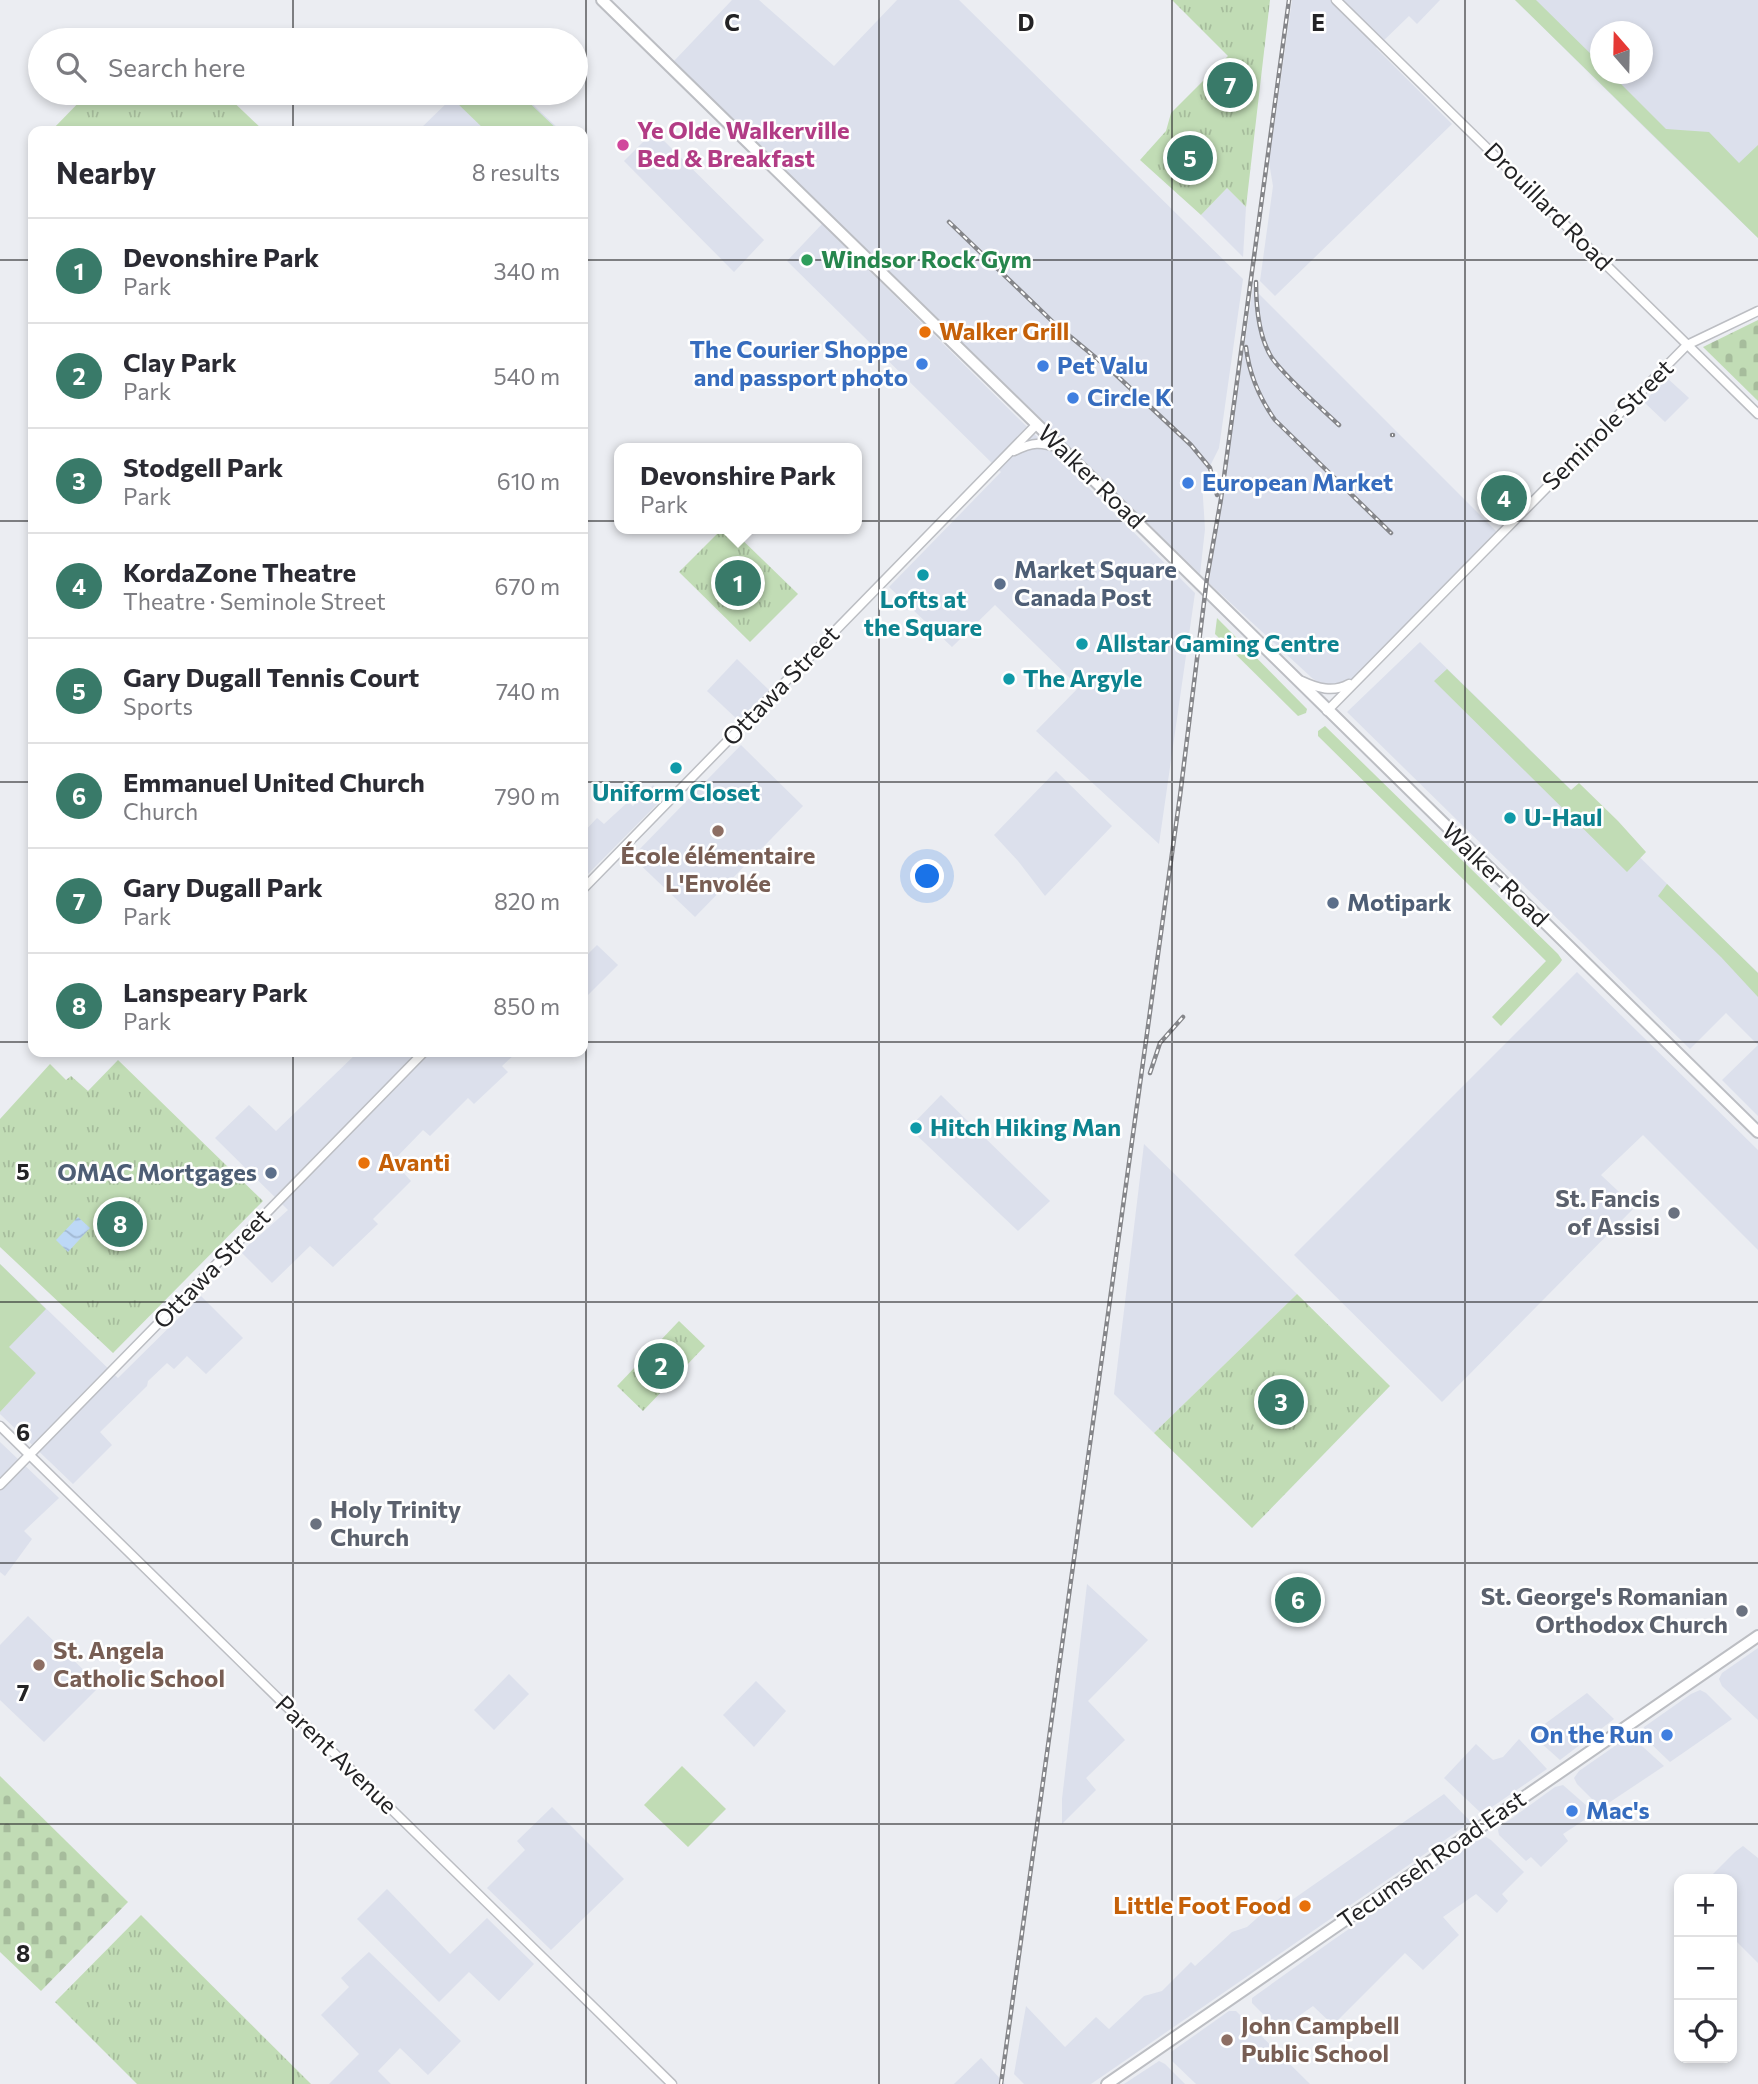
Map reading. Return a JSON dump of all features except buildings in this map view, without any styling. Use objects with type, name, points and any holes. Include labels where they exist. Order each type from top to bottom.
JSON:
[{"type":"main road","name":"Walker Road","points":[[602,0],[1758,1132]]},
{"type":"main road","name":"Tecumseh Road East","points":[[1107,2084],[1758,1636]]},
{"type":"street","name":"Drouillard Road","points":[[1336,0],[1758,414]]},
{"type":"street","name":"Seminole Street","points":[[1328,710],[1688,345],[1758,312]]},
{"type":"street","name":"Ottawa Street","points":[[588,884],[1037,424]]},
{"type":"street","points":[[1008,454],[1039,443],[1064,450]]},
{"type":"street","points":[[1294,677],[1320,689],[1343,687],[1357,678]]},
{"type":"street","name":"Ottawa Street","points":[[0,1485],[419,1057]]},
{"type":"street","name":"Parent Avenue","points":[[0,1426],[672,2084]]},
{"type":"shaded area","points":[[732,0],[759,0],[834,66],[897,0],[959,0],[1243,279],[1219,448],[1202,482],[1205,529],[1200,574],[963,346],[674,61]]},
{"type":"shaded area","points":[[1292,0],[1440,0],[1417,24],[1409,16],[1376,48],[1452,124],[1275,296],[1260,281],[1273,186],[1269,162]]},
{"type":"shaded area","points":[[1515,0],[1758,0],[1758,238],[1600,84],[1653,84],[1653,21],[1590,21],[1590,74]]},
{"type":"shaded area","points":[[445,105],[534,105],[556,126],[423,126]]},
{"type":"shaded area","points":[[654,131],[764,240],[734,272],[624,161]]},
{"type":"shaded area","points":[[1227,188],[1246,207],[1243,257],[1201,215]]},
{"type":"shaded area","points":[[822,224],[1195,593],[1159,844],[1036,731],[1079,687],[995,605],[952,647],[889,587],[1001,472],[787,261]]},
{"type":"shaded area","points":[[1253,288],[1498,533],[1350,684],[1325,687],[1312,678],[1209,583]]},
{"type":"shaded area","points":[[1667,378],[1689,398],[1665,422],[1644,402]]},
{"type":"shaded area","name":"U-Haul","points":[[1420,642],[1758,973],[1758,1045],[1726,1013],[1690,1049],[1347,712]]},
{"type":"shaded area","points":[[737,659],[769,690],[739,721],[707,691]]},
{"type":"shaded area","name":"École élémentaire L'Envolée","points":[[741,745],[803,806],[695,917],[632,857]]},
{"type":"shaded area","points":[[1056,771],[1112,826],[1045,896],[994,835]]},
{"type":"shaded area","points":[[653,785],[665,796],[588,874],[588,828],[597,818],[604,824],[628,802],[633,806]]},
{"type":"shaded area","points":[[597,945],[618,965],[588,995],[588,954]]},
{"type":"shaded area","points":[[1577,972],[1758,1150],[1758,1250],[1643,1135],[1601,1175],[1635,1207],[1442,1402],[1294,1255]]},
{"type":"shaded area","points":[[1758,1045],[1758,1116],[1722,1080]]},
{"type":"shaded area","points":[[353,1057],[512,1057],[502,1066],[508,1072],[474,1104],[468,1098],[430,1136],[423,1130],[393,1161],[411,1181],[373,1219],[378,1224],[333,1267],[310,1246],[272,1283],[241,1252],[288,1210],[215,1138],[249,1105],[276,1131]]},
{"type":"shaded area","points":[[941,1095],[1050,1201],[1018,1231],[909,1128]]},
{"type":"shaded area","points":[[1144,1144],[1297,1294],[1154,1433],[1114,1394]]},
{"type":"shaded area","points":[[0,1264],[118,1378],[201,1296],[243,1338],[206,1374],[187,1356],[174,1369],[167,1363],[100,1432],[112,1445],[73,1484],[0,1414],[36,1373],[9,1348]]},
{"type":"shaded area","points":[[0,1442],[59,1498],[24,1531],[32,1539],[5,1576],[0,1572]]},
{"type":"shaded area","points":[[1087,1584],[1148,1640],[1088,1701],[1125,1740],[1086,1778],[1096,1790],[1062,1824],[1062,1799]]},
{"type":"shaded area","name":"St. Angela Catholic School","points":[[28,1616],[100,1686],[44,1742],[0,1700],[0,1645]]},
{"type":"shaded area","points":[[1758,1648],[1758,1720],[1722,1686],[1719,1679],[1722,1673]]},
{"type":"shaded area","points":[[509,1674],[529,1694],[494,1730],[474,1710]]},
{"type":"shaded area","points":[[756,1681],[786,1711],[754,1747],[723,1715]]},
{"type":"shaded area","points":[[1700,1690],[1732,1719],[1670,1762],[1646,1739],[1642,1732],[1644,1727]]},
{"type":"shaded area","points":[[1587,1693],[1614,1719],[1560,1760],[1531,1734]]},
{"type":"shaded area","points":[[1632,1737],[1664,1766],[1601,1808],[1574,1778],[1579,1771]]},
{"type":"shaded area","points":[[1519,1739],[1547,1769],[1482,1814],[1444,1778],[1476,1744],[1493,1760],[1503,1757]]},
{"type":"shaded area","points":[[1563,1785],[1595,1813],[1563,1834],[1568,1841],[1541,1867],[1531,1857],[1526,1861],[1499,1835],[1498,1830],[1555,1787]]},
{"type":"shaded area","points":[[1444,1794],[1471,1822],[1091,2084],[1024,2084],[1014,2074],[1026,2006],[1065,2047],[1096,2017],[1109,2029],[1144,1996],[1162,1991],[1191,1962],[1195,1966],[1232,1932],[1247,1927],[1282,1896],[1289,1902]]},
{"type":"shaded area","points":[[552,1807],[624,1879],[551,1950],[487,1888],[525,1850],[517,1841]]},
{"type":"shaded area","points":[[1486,1837],[1524,1872],[1502,1894],[1508,1901],[1497,1913],[1476,1894],[1443,1917],[1459,1935],[1423,1970],[1405,1953],[1333,2025],[1313,2006],[1279,2030],[1252,2003],[1252,1998],[1333,1940]]},
{"type":"shaded area","points":[[1743,1846],[1758,1858],[1758,1963],[1737,1942],[1737,1874],[1713,1874]]},
{"type":"shaded area","points":[[387,1889],[450,1954],[487,1918],[534,1964],[499,2001],[469,1972],[439,2002],[357,1919]]},
{"type":"shaded area","points":[[369,1952],[461,2041],[428,2075],[400,2048],[378,2071],[391,2084],[329,2084],[359,2054],[321,2015],[349,1987],[341,1978]]},
{"type":"shaded area","name":"John Campbell Public School","points":[[1229,2011],[1236,2011],[1310,2084],[1196,2084],[1172,2061],[1171,2052]]},
{"type":"shaded area","points":[[981,2058],[1005,2084],[954,2084]]},
{"type":"shaded area","points":[[1159,2061],[1185,2084],[1124,2084]]},
{"type":"green space","points":[[1172,0],[1270,0],[1246,207],[1227,188],[1201,215],[1140,160],[1166,131],[1171,113],[1228,56]]},
{"type":"green space","points":[[1515,0],[1536,0],[1590,53],[1590,73]]},
{"type":"green space","points":[[1601,84],[1621,84],[1666,129],[1709,132],[1739,163],[1758,145],[1758,238]]},
{"type":"green space","points":[[76,105],[237,105],[259,126],[56,126]]},
{"type":"green space","points":[[459,105],[532,105],[554,126],[481,126]]},
{"type":"green space","points":[[1758,320],[1758,401],[1703,347]]},
{"type":"green space","points":[[717,534],[736,534],[798,594],[750,642],[679,572]]},
{"type":"green space","points":[[1217,618],[1307,709],[1306,713],[1298,716],[1215,634]]},
{"type":"green space","points":[[1447,669],[1571,790],[1579,783],[1646,852],[1627,872],[1434,681]]},
{"type":"green space","points":[[1325,726],[1562,960],[1501,1026],[1492,1017],[1546,961],[1318,736],[1318,731]]},
{"type":"green space","points":[[1667,884],[1758,973],[1758,997],[1658,896]]},
{"type":"green space","points":[[118,1060],[263,1201],[113,1353],[0,1247],[0,1119],[50,1064],[66,1080],[71,1076],[88,1091]]},
{"type":"green space","points":[[0,1264],[46,1309],[9,1347],[36,1373],[0,1412]]},
{"type":"green space","points":[[1297,1294],[1390,1386],[1252,1528],[1154,1433]]},
{"type":"green space","points":[[679,1321],[705,1346],[643,1411],[617,1386]]},
{"type":"green space","points":[[682,1766],[726,1809],[688,1847],[644,1805]]},
{"type":"green space","points":[[0,1776],[128,1902],[41,1991],[0,1952]]},
{"type":"green space","points":[[141,1915],[311,2084],[137,2084],[55,2002]]},
{"type":"water","points":[[78,1217],[90,1228],[68,1252],[56,1240]]},
{"type":"railway","points":[[1001,2084],[1180,796],[1207,578],[1221,499],[1289,0]]},
{"type":"railway","points":[[949,222],[1054,323],[1113,372],[1191,445],[1210,468],[1217,495]]},
{"type":"railway","points":[[1256,282],[1261,331],[1272,358],[1339,425]]},
{"type":"railway","points":[[1246,347],[1256,385],[1275,420],[1391,533]]},
{"type":"railway","points":[[1150,1073],[1160,1043],[1183,1017]]},
{"type":"place","name":"Gary Dugall Park","points":[[1230,85]]},
{"type":"place","name":"Ye Olde Walkerville Bed & Breakfast","points":[[623,145]]},
{"type":"place","name":"Gary Dugall Tennis Court","points":[[1190,158]]},
{"type":"place","name":"Windsor Rock Gym","points":[[807,260]]},
{"type":"place","name":"Walker Grill","points":[[925,332]]},
{"type":"place","name":"The Courier Shoppe and passport photo","points":[[922,364]]},
{"type":"place","name":"Pet Valu","points":[[1043,366]]},
{"type":"place","name":"Circle K","points":[[1073,398]]},
{"type":"place","name":"European Market","points":[[1188,483]]},
{"type":"place","name":"KordaZone Theatre","points":[[1504,498]]},
{"type":"place","name":"Lofts at the Square","points":[[923,575]]},
{"type":"place","name":"Devonshire Park","points":[[738,583]]},
{"type":"place","name":"Market Square Canada Post","points":[[1000,584]]},
{"type":"place","name":"Allstar Gaming Centre","points":[[1082,644]]},
{"type":"place","name":"The Argyle","points":[[1009,679]]},
{"type":"place","name":"Uniform Closet","points":[[676,768]]},
{"type":"place","name":"U-Haul","points":[[1510,818]]},
{"type":"place","name":"École élémentaire L'Envolée","points":[[718,831]]},
{"type":"place","name":"Motipark","points":[[1333,903]]},
{"type":"place","name":"Hitch Hiking Man","points":[[916,1128]]},
{"type":"place","name":"Avanti","points":[[364,1163]]},
{"type":"place","name":"OMAC Mortgages","points":[[271,1173]]},
{"type":"place","name":"St. Fancis of Assisi","points":[[1674,1213]]},
{"type":"place","name":"Lanspeary Park","points":[[120,1224]]},
{"type":"place","name":"Clay Park","points":[[661,1366]]},
{"type":"place","name":"Stodgell Park","points":[[1281,1402]]},
{"type":"place","name":"Holy Trinity Church","points":[[316,1524]]},
{"type":"place","name":"Emmanuel United Church","points":[[1298,1600]]},
{"type":"place","name":"St. George's Romanian Orthodox Church","points":[[1742,1611]]},
{"type":"place","name":"St. Angela Catholic School","points":[[39,1665]]},
{"type":"place","name":"On the Run","points":[[1667,1735]]},
{"type":"place","name":"Mac's","points":[[1572,1811]]},
{"type":"place","name":"Little Foot Food","points":[[1305,1906]]},
{"type":"place","name":"John Campbell Public School","points":[[1227,2040]]}]
